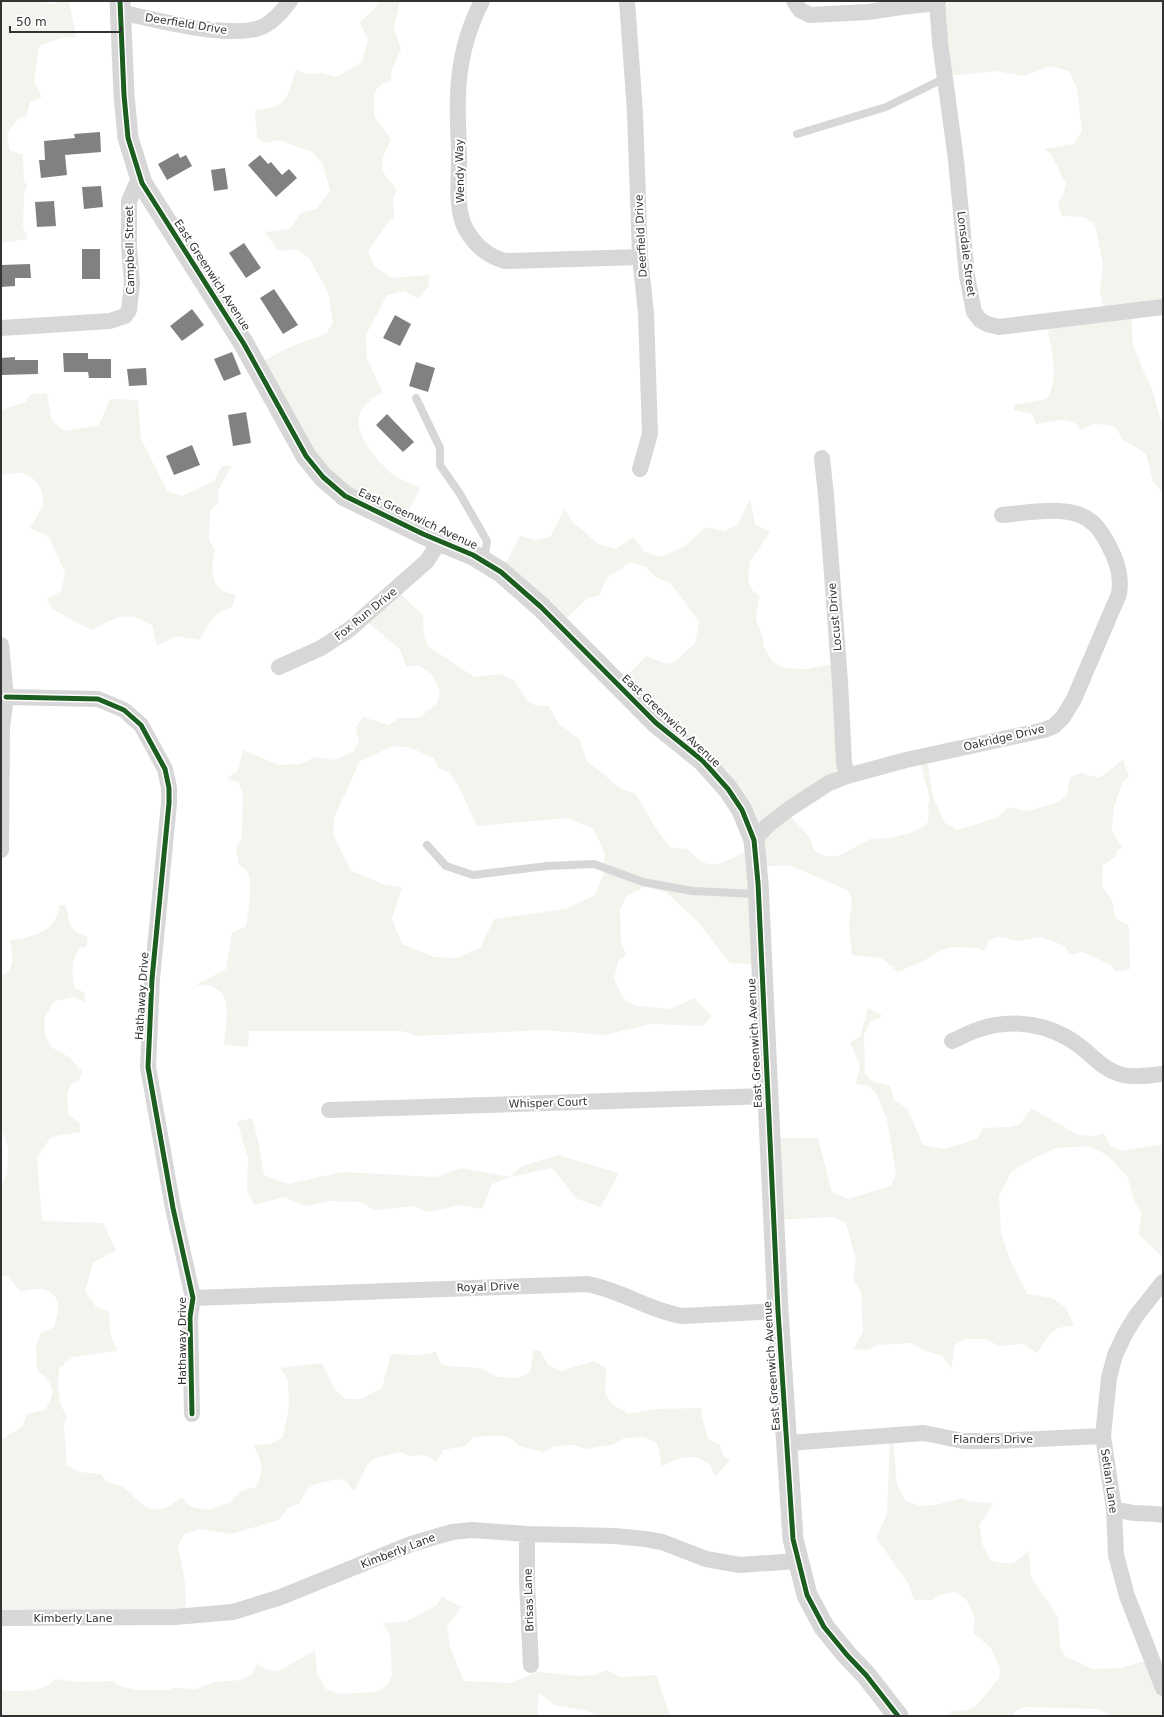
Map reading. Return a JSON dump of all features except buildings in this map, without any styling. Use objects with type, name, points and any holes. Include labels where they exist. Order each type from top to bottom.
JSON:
[{"type":"street","name":"Deerfield Drive","points":[[120,6],[175,25],[234,32],[263,27],[278,16],[290,1]]},
{"type":"street","name":"Wendy Way","points":[[482,1],[464,50],[458,95],[459,204],[464,223],[472,239],[485,252],[504,261],[544,261],[599,257],[640,257]]},
{"type":"street","name":"Deerfield Drive","points":[[627,1],[635,112],[640,257],[646,313],[650,434],[640,469]]},
{"type":"street","points":[[794,1],[800,10],[810,15],[868,12],[938,2]]},
{"type":"street","name":"Lonsdale Street","points":[[938,2],[945,78],[956,160],[967,276],[974,312],[980,320],[998,327],[1163,307]]},
{"type":"street","name":"East Greenwich Avenue","points":[[120,6],[124,95],[128,138],[142,183],[244,344],[306,456],[324,477],[345,496],[439,542],[473,555],[501,572],[541,607],[656,723],[703,761],[728,790],[742,810],[754,840],[758,894],[778,1311],[788,1443],[793,1539],[808,1595],[824,1627],[866,1675],[898,1716]]},
{"type":"street","name":"Campbell Street","points":[[1,328],[110,321],[125,316],[129,310],[132,283],[129,247],[129,201],[136,185],[142,183]]},
{"type":"street","name":"Locust Drive","points":[[822,458],[840,682],[844,763],[847,776]]},
{"type":"street","name":"Oakridge Drive","points":[[754,840],[768,825],[789,809],[829,783],[847,776],[906,760],[1044,730],[1054,726],[1063,717],[1074,699],[1091,656],[1119,594],[1121,583],[1115,556],[1102,533],[1089,520],[1078,514],[1063,511],[1002,515]]},
{"type":"street","name":"Fox Run Drive","points":[[279,666],[321,648],[350,629],[427,561],[439,542]]},
{"type":"street","points":[[1,645],[6,697],[2,727],[1,850]]},
{"type":"street","name":"Hathaway Drive","points":[[6,697],[98,699],[124,710],[141,725],[165,769],[169,788],[169,803],[152,979],[148,1067],[173,1208],[193,1298],[190,1317],[192,1414]]},
{"type":"street","points":[[952,1041],[977,1030],[1006,1023],[1028,1024],[1048,1029],[1065,1036],[1109,1070],[1124,1076],[1163,1074]]},
{"type":"street","name":"Whisper Court","points":[[329,1110],[768,1096]]},
{"type":"street","name":"Setian Lane","points":[[1163,1282],[1136,1316],[1124,1334],[1115,1355],[1109,1378],[1103,1436],[1114,1509],[1116,1555],[1127,1596],[1163,1688]]},
{"type":"street","name":"Royal Drive","points":[[193,1298],[587,1284],[618,1292],[669,1314],[676,1315],[778,1311]]},
{"type":"street","name":"Flanders Drive","points":[[788,1443],[917,1434],[963,1441],[1103,1436]]},
{"type":"street","points":[[1114,1509],[1133,1513],[1163,1515]]},
{"type":"street","name":"Kimberly Lane","points":[[1,1618],[175,1617],[233,1612],[281,1597],[411,1544],[452,1532],[472,1530],[527,1534],[645,1538],[662,1542],[706,1559],[740,1565],[798,1561]]},
{"type":"street","name":"Brisas Lane","points":[[527,1534],[527,1583],[531,1666]]},
{"type":"lane","points":[[797,134],[886,107],[945,78]]},
{"type":"lane","points":[[416,398],[440,448],[440,465],[460,494],[487,541],[484,562]]},
{"type":"lane","points":[[427,845],[446,866],[473,875],[547,866],[594,864],[643,882],[692,891],[758,894]]},
{"type":"shaded area","points":[[1,1],[38,1],[52,4],[61,1],[69,1],[76,37],[61,38],[39,46],[34,82],[42,97],[30,102],[26,117],[18,118],[7,134],[10,150],[23,155],[24,181],[27,186],[24,193],[23,227],[28,239],[1,243]]},
{"type":"shaded area","points":[[378,1],[400,1],[394,27],[401,50],[392,68],[391,80],[380,86],[374,98],[374,116],[391,139],[383,157],[382,171],[397,190],[393,198],[394,217],[387,224],[368,251],[374,266],[392,278],[429,275],[429,286],[418,298],[404,291],[387,295],[366,335],[367,359],[383,393],[376,396],[366,405],[360,413],[359,422],[360,432],[365,441],[385,468],[402,480],[420,488],[405,519],[343,495],[257,365],[287,348],[326,334],[333,322],[328,292],[309,258],[296,249],[278,251],[265,232],[290,229],[300,213],[316,209],[330,191],[323,164],[312,152],[279,140],[265,143],[257,138],[255,110],[266,109],[280,104],[288,95],[296,70],[306,74],[323,73],[336,77],[362,62],[368,40],[360,22],[376,7]]},
{"type":"shaded area","points":[[950,1],[1163,1],[1163,306],[1131,310],[1133,345],[1146,377],[1150,383],[1163,427],[1163,493],[1153,482],[1146,454],[1122,439],[1117,429],[1109,425],[1094,424],[1081,430],[1072,422],[1061,420],[1036,424],[1032,414],[1014,410],[1013,405],[1047,399],[1051,391],[1054,373],[1047,327],[1104,311],[1100,292],[1103,264],[1095,225],[1084,217],[1062,216],[1058,203],[1063,196],[1066,184],[1051,154],[1044,149],[1074,144],[1082,131],[1077,89],[1069,71],[1050,66],[1024,76],[996,71],[947,76],[938,15]]},
{"type":"shaded area","points":[[47,393],[52,421],[65,431],[99,425],[110,399],[138,400],[141,439],[167,491],[182,496],[214,481],[222,466],[232,466],[218,490],[219,501],[210,512],[209,540],[215,550],[212,565],[215,581],[221,590],[235,594],[236,596],[232,607],[216,615],[212,619],[200,640],[176,636],[157,646],[152,625],[135,617],[127,616],[114,619],[91,630],[52,609],[47,599],[61,591],[65,573],[49,537],[30,528],[42,507],[42,491],[36,482],[27,475],[22,473],[6,475],[1,474],[1,410],[25,402],[31,394]]},
{"type":"shaded area","points":[[750,499],[755,524],[770,532],[750,562],[748,580],[752,590],[759,595],[756,619],[763,638],[763,645],[772,661],[784,668],[807,669],[837,663],[847,772],[786,811],[810,838],[814,850],[824,856],[839,856],[870,839],[890,838],[910,833],[921,828],[928,822],[929,795],[920,761],[927,759],[933,797],[945,823],[957,830],[996,818],[1009,807],[1027,811],[1057,803],[1067,795],[1070,777],[1081,773],[1099,778],[1123,760],[1129,776],[1122,783],[1114,806],[1112,831],[1122,847],[1117,851],[1115,857],[1103,865],[1102,886],[1112,900],[1115,918],[1129,926],[1130,969],[1116,972],[1111,965],[1082,952],[1070,955],[1065,946],[1041,937],[1019,941],[999,937],[989,940],[984,951],[977,948],[954,947],[941,950],[925,960],[898,972],[881,958],[852,955],[849,924],[852,900],[847,890],[789,865],[757,867],[759,964],[730,963],[700,924],[666,892],[645,887],[626,896],[620,910],[621,943],[626,955],[618,961],[614,979],[625,1001],[637,1006],[671,1009],[694,998],[712,1016],[702,1026],[652,1024],[604,1035],[545,1030],[417,1036],[401,1031],[249,1031],[248,1047],[224,1045],[227,1011],[223,996],[218,990],[211,986],[196,985],[226,969],[232,933],[246,926],[248,913],[250,898],[249,876],[247,871],[239,865],[236,849],[242,837],[243,795],[238,782],[227,778],[238,771],[243,750],[279,765],[300,764],[315,757],[334,760],[353,752],[359,742],[356,727],[363,717],[388,725],[399,718],[419,718],[437,704],[440,691],[432,674],[418,665],[406,667],[400,649],[367,622],[397,591],[423,615],[424,636],[428,646],[474,677],[500,674],[514,680],[525,698],[534,705],[549,706],[558,723],[579,739],[587,761],[620,788],[636,794],[656,829],[670,847],[688,849],[703,862],[711,864],[718,864],[726,861],[752,848],[741,808],[619,684],[646,656],[667,664],[676,661],[695,643],[699,622],[669,582],[655,577],[646,567],[630,562],[606,579],[599,596],[588,598],[560,624],[500,574],[520,536],[535,540],[550,537],[565,509],[572,521],[598,544],[616,549],[634,537],[644,552],[661,557],[684,547],[706,527],[724,531],[738,524]],"holes":[[[393,746],[408,747],[434,758],[439,769],[449,772],[458,785],[477,826],[568,818],[594,829],[605,855],[603,876],[595,895],[566,909],[494,919],[480,948],[457,958],[434,957],[402,944],[392,919],[402,887],[385,885],[351,871],[333,834],[334,818],[360,761]]]},
{"type":"shaded area","points":[[60,905],[66,905],[69,922],[73,929],[88,937],[86,947],[79,948],[76,953],[72,968],[75,988],[85,993],[85,1002],[73,997],[54,1001],[44,1019],[45,1035],[51,1047],[69,1057],[82,1071],[79,1080],[70,1085],[67,1095],[68,1114],[80,1124],[80,1132],[51,1137],[37,1157],[42,1221],[103,1223],[116,1250],[93,1263],[85,1291],[96,1307],[109,1312],[110,1332],[117,1351],[73,1357],[59,1368],[59,1398],[67,1417],[64,1424],[67,1465],[79,1472],[101,1474],[110,1483],[127,1490],[140,1503],[148,1508],[158,1510],[168,1507],[181,1497],[191,1507],[208,1510],[229,1503],[241,1491],[256,1487],[261,1475],[261,1462],[254,1445],[271,1444],[283,1437],[289,1407],[288,1380],[280,1368],[322,1363],[335,1390],[346,1399],[361,1399],[382,1388],[391,1354],[419,1355],[436,1352],[441,1364],[448,1366],[480,1368],[497,1377],[519,1378],[530,1372],[534,1350],[540,1351],[548,1365],[561,1371],[594,1361],[606,1368],[605,1393],[612,1404],[628,1414],[656,1409],[703,1408],[701,1413],[708,1439],[720,1445],[724,1457],[730,1460],[716,1476],[707,1462],[700,1458],[689,1457],[677,1459],[662,1466],[657,1443],[644,1437],[624,1438],[615,1444],[587,1449],[573,1445],[554,1446],[543,1452],[519,1446],[515,1441],[505,1436],[493,1435],[474,1437],[465,1446],[443,1450],[436,1462],[425,1455],[409,1456],[401,1452],[375,1458],[367,1465],[354,1492],[347,1482],[338,1479],[315,1484],[306,1490],[299,1504],[288,1508],[279,1520],[231,1534],[201,1529],[184,1534],[178,1547],[185,1582],[186,1612],[1,1612],[1,1440],[23,1426],[27,1414],[45,1410],[49,1403],[52,1388],[47,1379],[37,1370],[36,1346],[41,1333],[54,1327],[58,1307],[56,1299],[49,1291],[32,1289],[21,1292],[8,1277],[1,1275],[1,1187],[7,1173],[8,1149],[4,1135],[1,1133],[1,976],[9,970],[11,966],[12,956],[10,940],[29,937],[47,929],[56,918]]},
{"type":"shaded area","points":[[868,1008],[883,1016],[870,1022],[864,1035],[865,1074],[872,1081],[890,1086],[894,1100],[907,1108],[923,1145],[943,1149],[978,1138],[983,1128],[1012,1127],[1021,1123],[1031,1108],[1078,1135],[1095,1136],[1104,1133],[1110,1146],[1122,1151],[1163,1144],[1163,1257],[1138,1234],[1142,1213],[1136,1205],[1127,1176],[1107,1155],[1088,1146],[1056,1148],[1030,1160],[1011,1172],[999,1196],[1001,1232],[1011,1262],[1027,1294],[1053,1298],[1066,1308],[1074,1326],[1066,1326],[1055,1330],[1051,1333],[1037,1353],[1023,1344],[999,1346],[986,1339],[965,1339],[955,1345],[951,1369],[943,1356],[925,1351],[912,1343],[877,1345],[868,1350],[853,1349],[863,1332],[861,1292],[853,1279],[856,1261],[846,1223],[833,1217],[773,1220],[778,1138],[818,1138],[832,1192],[848,1199],[891,1186],[896,1173],[887,1120],[876,1093],[868,1086],[856,1084],[860,1066],[850,1042],[860,1037]]},
{"type":"shaded area","points":[[252,1118],[258,1140],[264,1175],[288,1184],[342,1172],[436,1177],[461,1168],[509,1177],[522,1166],[558,1155],[619,1173],[601,1207],[577,1199],[552,1168],[510,1177],[492,1184],[482,1209],[461,1205],[427,1212],[414,1206],[374,1210],[361,1202],[329,1201],[306,1206],[283,1197],[254,1205],[247,1191],[248,1157],[237,1122]]},
{"type":"shaded area","points":[[890,1434],[893,1436],[897,1485],[906,1501],[920,1506],[935,1505],[962,1498],[971,1502],[994,1503],[979,1525],[983,1546],[991,1561],[1004,1563],[1016,1562],[1029,1550],[1031,1577],[1058,1617],[1060,1647],[1065,1656],[1092,1669],[1121,1668],[1150,1659],[1163,1689],[1163,1716],[1111,1716],[1099,1709],[1025,1707],[1015,1711],[1012,1716],[945,1716],[952,1711],[967,1710],[976,1706],[999,1678],[1000,1668],[991,1648],[973,1633],[975,1618],[966,1599],[955,1592],[938,1595],[933,1600],[914,1600],[908,1583],[876,1538],[887,1514]]},
{"type":"shaded area","points":[[442,1597],[461,1607],[447,1626],[450,1647],[464,1681],[510,1683],[538,1672],[579,1676],[595,1675],[606,1670],[620,1677],[656,1675],[670,1716],[599,1716],[584,1710],[554,1705],[539,1692],[537,1716],[1,1716],[1,1691],[23,1691],[37,1689],[50,1684],[55,1679],[79,1682],[114,1681],[120,1686],[136,1690],[167,1690],[173,1688],[195,1689],[215,1682],[241,1680],[252,1674],[257,1663],[267,1670],[279,1671],[315,1650],[317,1673],[326,1689],[339,1694],[375,1692],[388,1685],[392,1675],[390,1635],[382,1623],[405,1622],[437,1605]]},
{"type":"cycle path","points":[[120,1],[124,95],[128,138],[142,183],[244,344],[306,456],[323,477],[345,496],[423,534],[473,555],[501,572],[541,607],[656,723],[703,761],[728,789],[742,810],[754,840],[758,883],[778,1311],[793,1539],[807,1595],[824,1627],[866,1675],[898,1716]]},
{"type":"cycle path","points":[[6,697],[98,699],[124,710],[141,725],[165,769],[169,788],[169,803],[152,979],[148,1067],[173,1208],[193,1298],[190,1317],[192,1414]]}]
